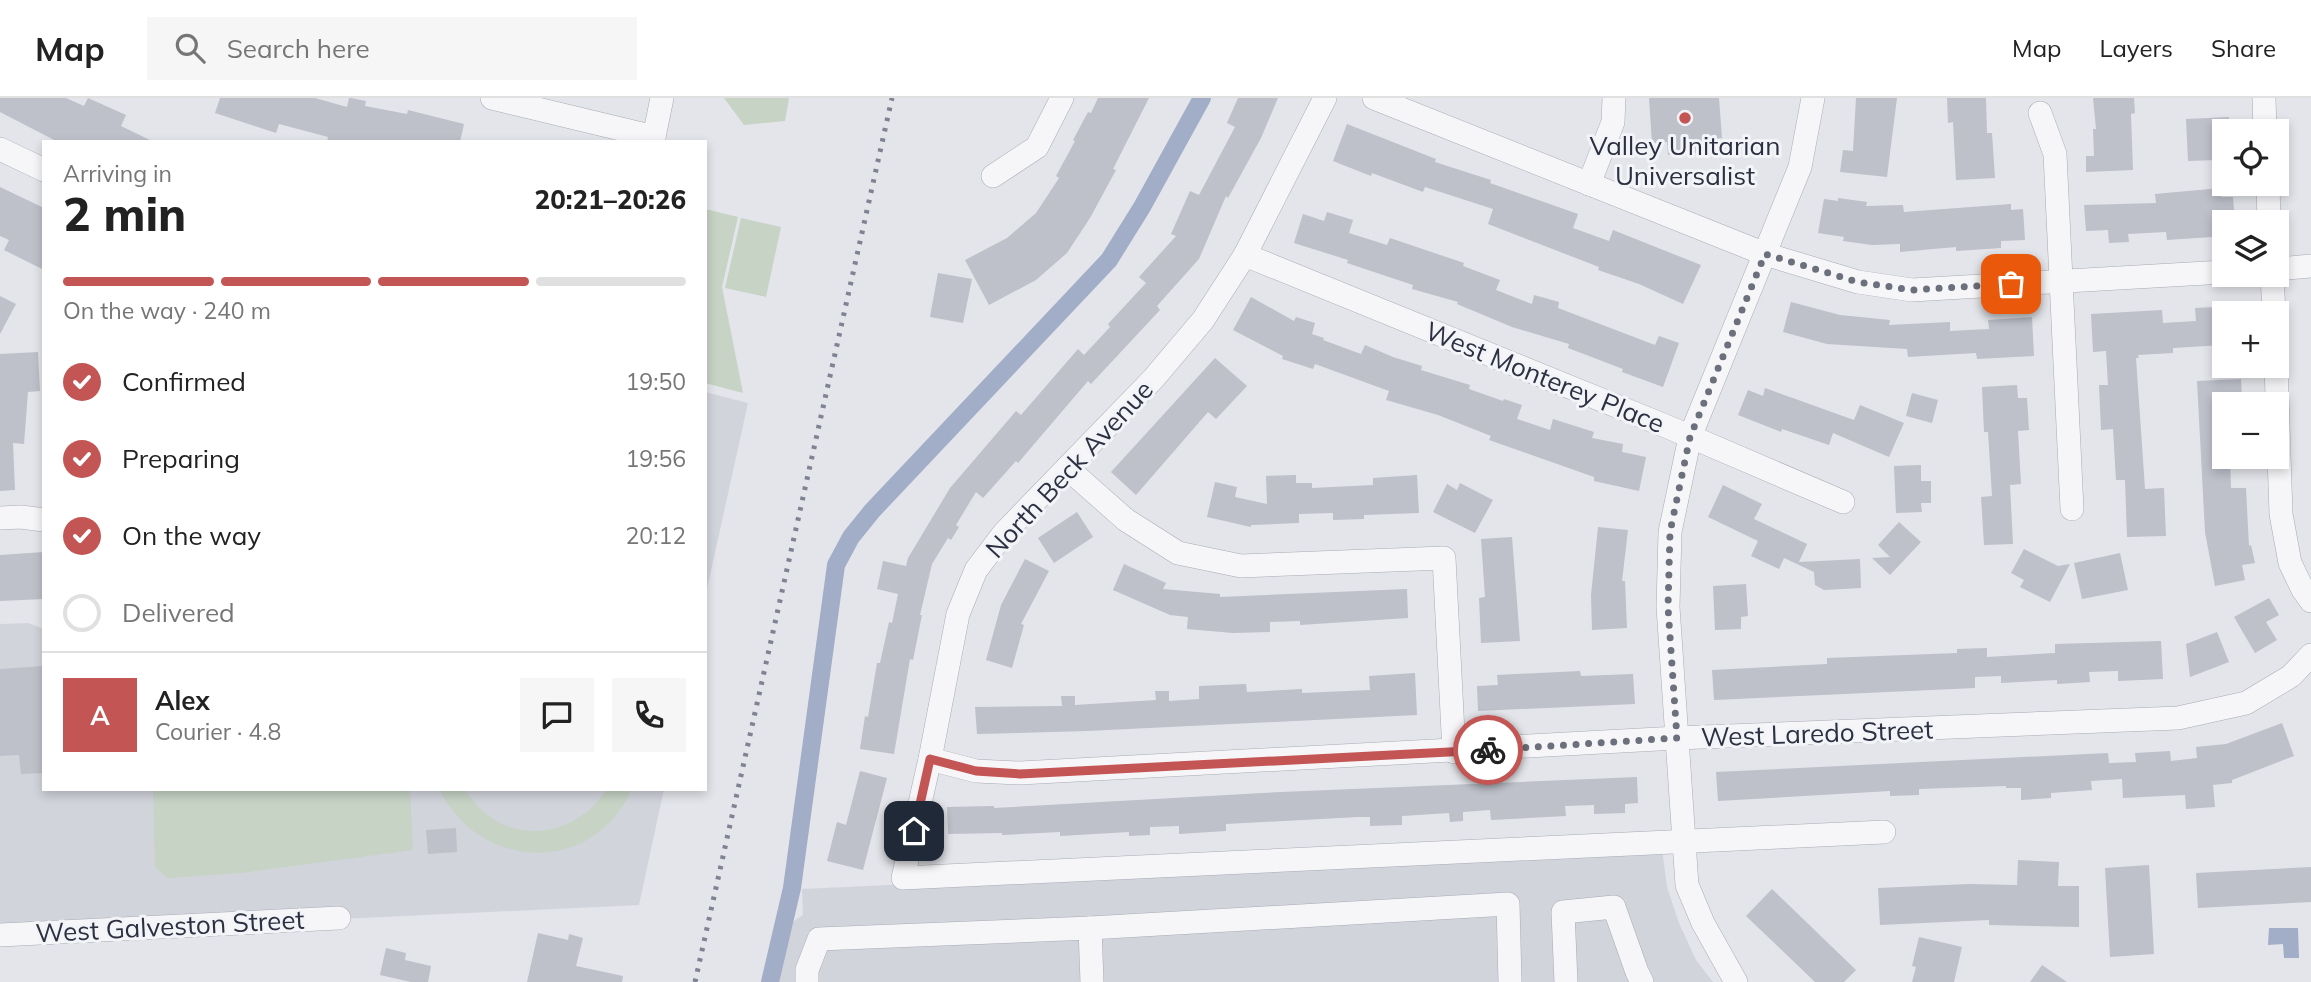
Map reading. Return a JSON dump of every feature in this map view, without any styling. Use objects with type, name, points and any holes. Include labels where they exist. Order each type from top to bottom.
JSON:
[{"type":"street","points":[[492,98],[654,139],[662,98]]},
{"type":"street","points":[[993,176],[1037,147],[1062,98]]},
{"type":"street","name":"North Beck Avenue","points":[[1325,98],[1245,255],[1203,320],[1154,378],[1004,533],[976,570],[958,614],[930,759],[903,878],[1684,842]]},
{"type":"street","points":[[1376,98],[1765,254],[1858,282],[1912,290],[2212,273]]},
{"type":"street","points":[[1589,184],[1613,122],[1614,98]]},
{"type":"street","points":[[1736,982],[1703,923],[1687,885],[1668,607],[1670,532],[1690,437],[1800,167],[1814,98]]},
{"type":"street","points":[[2264,98],[2265,119]]},
{"type":"street","points":[[2040,113],[2055,154],[2072,509]]},
{"type":"street","points":[[0,149],[42,169]]},
{"type":"street","name":"West Monterey Place","points":[[1245,255],[1843,502]]},
{"type":"street","points":[[2289,268],[2311,266]]},
{"type":"street","points":[[2276,378],[2281,514],[2290,563],[2311,601]]},
{"type":"street","points":[[1067,468],[1126,520],[1178,553],[1241,566],[1444,558],[1454,752]]},
{"type":"street","points":[[0,518],[42,520]]},
{"type":"street","name":"West Laredo Street","points":[[930,759],[976,771],[1020,774],[1677,738],[2178,718],[2246,703],[2291,676],[2311,655]]},
{"type":"street","points":[[1684,842],[1884,832]]},
{"type":"street","points":[[807,982],[807,970],[819,939],[1090,928],[1508,904],[1510,982]]},
{"type":"street","points":[[1566,982],[1563,912],[1614,908],[1642,982]]},
{"type":"street","name":"West Galveston Street","points":[[0,934],[340,918]]},
{"type":"street","points":[[1090,928],[1092,982]]},
{"type":"shaded area","points":[[707,393],[748,403],[707,589]]},
{"type":"shaded area","points":[[28,623],[42,628],[42,791],[664,791],[639,905],[0,935],[0,624]]},
{"type":"shaded area","points":[[1662,849],[1667,887],[1679,923],[1696,960],[1713,982],[776,982],[788,925],[803,915],[802,889]]},
{"type":"green space","points":[[724,98],[789,98],[785,121],[744,125]]},
{"type":"green space","points":[[707,209],[738,217],[722,287],[743,393],[707,384]]},
{"type":"green space","points":[[741,218],[781,227],[766,297],[725,288]]},
{"type":"green space","points":[[153,791],[410,791],[413,850],[241,873],[167,878],[155,867]]},
{"type":"green space","points":[[440,791],[466,791],[479,808],[496,821],[515,829],[535,831],[555,828],[574,820],[592,807],[605,791],[631,791],[614,817],[591,837],[565,849],[536,853],[508,848],[481,836],[457,816]]},
{"type":"water","points":[[2269,928],[2298,928],[2299,958],[2284,958],[2283,944],[2268,945]]},
{"type":"building","points":[[0,98],[66,98],[84,106],[88,98],[126,115],[121,126],[150,140],[54,140],[0,112]]},
{"type":"building","points":[[220,98],[315,98],[347,107],[351,98],[366,101],[365,106],[407,114],[408,110],[464,124],[460,140],[327,140],[328,137],[279,124],[276,133],[215,113]]},
{"type":"building","points":[[1098,98],[1149,98],[1113,169],[1116,170],[1067,253],[1036,280],[989,305],[965,260],[1007,238],[1036,213],[1059,178],[1056,176],[1075,141],[1073,140]]},
{"type":"building","points":[[1238,98],[1278,98],[1261,138],[1228,198],[1226,196],[1199,259],[1157,306],[1160,310],[1091,384],[1088,381],[1018,463],[1016,461],[983,498],[976,492],[956,525],[959,527],[951,540],[948,538],[932,564],[913,660],[910,659],[894,754],[860,749],[877,663],[880,663],[898,594],[877,589],[883,561],[906,566],[908,558],[950,488],[1016,411],[1021,415],[1078,349],[1084,355],[1146,283],[1139,277],[1176,236],[1171,234],[1190,191],[1199,195],[1235,127],[1227,123]]},
{"type":"building","name":"Valley Unitarian Universalist","points":[[1649,98],[1719,98],[1722,138],[1706,140],[1706,152],[1668,155],[1667,142],[1652,143]]},
{"type":"building","points":[[1856,98],[1897,98],[1887,177],[1840,172],[1843,150],[1853,151]]},
{"type":"building","points":[[1947,98],[1986,98],[1987,133],[1992,133],[1995,178],[1956,180],[1953,122],[1948,123]]},
{"type":"building","points":[[2093,98],[2134,98],[2135,113],[2131,114],[2133,170],[2086,172],[2086,156],[2094,156],[2093,129],[2096,129]]},
{"type":"building","points":[[2229,117],[2212,119],[2212,160],[2188,161],[2186,119]]},
{"type":"building","points":[[1347,124],[1436,159],[1435,162],[1491,180],[1490,183],[1578,214],[1573,228],[1609,241],[1613,230],[1701,265],[1683,304],[1639,284],[1598,270],[1599,267],[1488,224],[1493,209],[1425,187],[1423,192],[1333,161]]},
{"type":"building","points":[[0,187],[42,207],[42,269],[4,250],[9,240],[0,236]]},
{"type":"building","points":[[2212,189],[2212,196],[2233,197],[2234,210],[2212,210],[2212,237],[2167,240],[2166,232],[2128,234],[2129,242],[2109,243],[2108,230],[2086,231],[2084,205],[2156,203],[2155,194]]},
{"type":"building","points":[[1838,198],[1867,202],[1866,206],[1903,205],[1904,212],[2011,204],[2011,210],[2023,209],[2025,240],[2001,241],[2001,248],[1956,251],[1956,247],[1900,252],[1900,244],[1872,245],[1843,241],[1844,237],[1818,233],[1824,199],[1838,201]]},
{"type":"building","points":[[1327,212],[1353,220],[1349,233],[1387,245],[1390,238],[1464,263],[1463,266],[1500,280],[1496,290],[1532,304],[1534,295],[1559,302],[1558,308],[1655,345],[1659,336],[1679,343],[1663,387],[1568,348],[1569,344],[1512,327],[1457,304],[1458,302],[1412,289],[1413,285],[1294,243],[1303,214],[1324,221]]},
{"type":"building","points":[[938,273],[972,279],[963,323],[930,317]]},
{"type":"building","points":[[0,296],[16,304],[0,334]]},
{"type":"building","points":[[1251,297],[1294,321],[1296,317],[1315,323],[1312,334],[1324,338],[1323,340],[1361,354],[1365,345],[1422,366],[1421,370],[1470,385],[1469,389],[1522,405],[1517,419],[1550,430],[1553,419],[1594,432],[1592,438],[1623,444],[1622,452],[1646,457],[1639,491],[1594,481],[1594,477],[1489,440],[1491,436],[1438,415],[1386,400],[1389,391],[1315,364],[1313,369],[1282,359],[1283,356],[1233,330]]},
{"type":"building","points":[[1791,302],[1840,315],[1890,320],[1889,325],[1950,322],[1950,331],[1989,329],[1988,320],[2032,317],[2034,356],[1977,359],[1976,353],[1908,357],[1907,349],[1827,344],[1783,332]]},
{"type":"building","points":[[2212,307],[2212,346],[2173,348],[2173,353],[2138,355],[2139,358],[2136,358],[2145,489],[2164,488],[2166,536],[2127,537],[2125,480],[2116,480],[2113,429],[2101,430],[2099,385],[2108,385],[2106,351],[2093,352],[2091,314],[2162,310],[2163,323],[2196,321],[2195,308]]},
{"type":"building","points":[[38,352],[40,391],[28,392],[24,444],[13,443],[15,490],[0,491],[0,354]]},
{"type":"building","points":[[1215,358],[1247,386],[1216,419],[1208,412],[1136,495],[1111,472]]},
{"type":"building","points":[[2241,379],[2242,392],[2212,392],[2212,469],[2230,469],[2231,488],[2246,488],[2249,546],[2251,545],[2255,563],[2242,565],[2245,580],[2215,586],[2205,532],[2197,381]]},
{"type":"building","points":[[2017,385],[2018,398],[2027,398],[2029,430],[2018,431],[2021,484],[2010,485],[2013,544],[1984,545],[1981,497],[1992,496],[1988,432],[1984,432],[1982,387]]},
{"type":"building","points":[[1765,388],[1854,420],[1860,405],[1904,423],[1889,457],[1833,433],[1829,445],[1782,429],[1781,432],[1738,415],[1748,390],[1763,396]]},
{"type":"building","points":[[1912,393],[1938,400],[1932,423],[1906,416]]},
{"type":"building","points":[[1921,465],[1921,481],[1931,481],[1931,503],[1921,503],[1922,512],[1896,513],[1894,466]]},
{"type":"building","points":[[1296,475],[1296,483],[1312,483],[1312,488],[1373,485],[1373,478],[1417,475],[1419,513],[1364,515],[1364,519],[1333,520],[1333,513],[1299,514],[1299,523],[1251,527],[1207,517],[1215,482],[1237,487],[1235,497],[1267,504],[1266,476]]},
{"type":"building","points":[[1460,483],[1493,500],[1475,533],[1433,512],[1447,484],[1457,490]]},
{"type":"building","points":[[1723,485],[1762,504],[1754,519],[1807,544],[1799,562],[1860,559],[1861,588],[1824,590],[1815,585],[1814,572],[1784,558],[1779,569],[1751,556],[1758,541],[1708,517]]},
{"type":"building","points":[[1077,512],[1093,537],[1054,563],[1038,538]]},
{"type":"building","points":[[1899,522],[1921,542],[1890,575],[1872,558],[1890,557],[1878,545]]},
{"type":"building","points":[[1598,527],[1628,530],[1622,581],[1625,581],[1627,628],[1592,630],[1591,595]]},
{"type":"building","points":[[1512,537],[1520,641],[1481,643],[1479,598],[1485,597],[1481,539]]},
{"type":"building","points":[[2024,549],[2058,566],[2070,564],[2050,602],[2020,587],[2024,580],[2011,573]]},
{"type":"building","points":[[42,552],[42,599],[0,601],[0,555]]},
{"type":"building","points":[[2120,553],[2128,590],[2082,599],[2074,563]]},
{"type":"building","points":[[1025,559],[1049,571],[1021,624],[1024,625],[1012,668],[986,660],[1001,605]]},
{"type":"building","points":[[1124,564],[1166,583],[1163,589],[1220,594],[1220,597],[1407,589],[1408,618],[1300,625],[1300,621],[1270,622],[1270,632],[1233,633],[1187,629],[1188,617],[1170,615],[1113,590]]},
{"type":"building","points":[[1746,584],[1748,616],[1741,617],[1741,629],[1715,630],[1713,586]]},
{"type":"building","points":[[2269,598],[2279,615],[2266,622],[2277,640],[2255,653],[2234,617]]},
{"type":"building","points":[[2217,632],[2229,662],[2190,677],[2186,644]]},
{"type":"building","points":[[2161,641],[2163,679],[2118,681],[2118,671],[2089,672],[2090,682],[2057,684],[2057,680],[2001,683],[2001,676],[1975,677],[1975,688],[1714,700],[1712,670],[1827,664],[1827,658],[1957,653],[1957,649],[1987,648],[1987,657],[2055,653],[2055,644]]},
{"type":"building","points":[[42,666],[42,773],[21,774],[19,755],[0,756],[0,669]]},
{"type":"building","points":[[1580,671],[1581,676],[1633,674],[1635,704],[1478,711],[1477,686],[1498,685],[1497,675]]},
{"type":"building","points":[[1415,673],[1417,715],[977,734],[975,707],[1062,706],[1061,696],[1075,696],[1075,705],[1156,700],[1155,691],[1169,691],[1169,701],[1199,699],[1199,686],[1246,684],[1247,692],[1302,689],[1302,693],[1370,690],[1369,676]]},
{"type":"building","points":[[2282,723],[2294,756],[2232,780],[2232,783],[2213,785],[2215,807],[2186,809],[2185,795],[2123,798],[2122,779],[2091,781],[2092,790],[2051,793],[2051,798],[2021,800],[2021,788],[2006,786],[1919,789],[1919,795],[1890,796],[1890,791],[1718,801],[1716,772],[2108,753],[2109,763],[2136,762],[2135,753],[2170,751],[2171,761],[2197,758],[2196,747],[2226,744]]},
{"type":"building","points":[[860,771],[887,778],[863,870],[827,861],[837,822],[846,825]]},
{"type":"building","points":[[1637,777],[1638,803],[1625,804],[1625,813],[1594,814],[1594,805],[1565,806],[1566,816],[1491,820],[1490,810],[1463,812],[1463,821],[1450,822],[1449,813],[1402,816],[1402,825],[1370,826],[1370,817],[1358,817],[1226,824],[1226,831],[1179,834],[1179,826],[1150,827],[1150,835],[1129,836],[1129,832],[1060,836],[1060,832],[948,834],[947,807],[994,808],[1281,792]]},
{"type":"building","points":[[456,828],[457,852],[428,854],[426,830]]},
{"type":"building","points":[[2018,860],[2059,862],[2058,886],[2079,886],[2079,927],[1989,925],[1989,920],[1880,925],[1878,888],[2017,885]]},
{"type":"building","points":[[2149,865],[2154,954],[2110,957],[2105,868]]},
{"type":"building","points":[[2311,867],[2311,902],[2198,908],[2196,873]]},
{"type":"building","points":[[1772,889],[1856,970],[1844,982],[1815,982],[1746,916]]},
{"type":"building","points":[[538,933],[568,940],[569,934],[583,938],[576,966],[623,976],[622,982],[527,982]]},
{"type":"building","points":[[1919,937],[1962,947],[1954,982],[1912,982],[1916,967],[1912,966]]},
{"type":"building","points":[[386,948],[406,953],[405,960],[431,966],[428,982],[411,982],[380,975]]},
{"type":"building","points":[[2042,965],[2067,982],[2030,982]]},
{"type":"waterway","points":[[770,982],[792,888],[836,565],[851,537],[872,511],[1109,260],[1142,207],[1202,98]]},
{"type":"railway","points":[[695,982],[892,98]]},
{"type":"way so far","points":[[1488,750],[1677,738],[1668,607],[1670,532],[1690,437],[1765,254],[1858,282],[1912,290],[2011,284]]},
{"type":"place","name":"Valley Unitarian Universalist","points":[[1685,118]]},
{"type":"route","points":[[914,831],[930,759],[976,771],[1020,774],[1488,750]]}]
